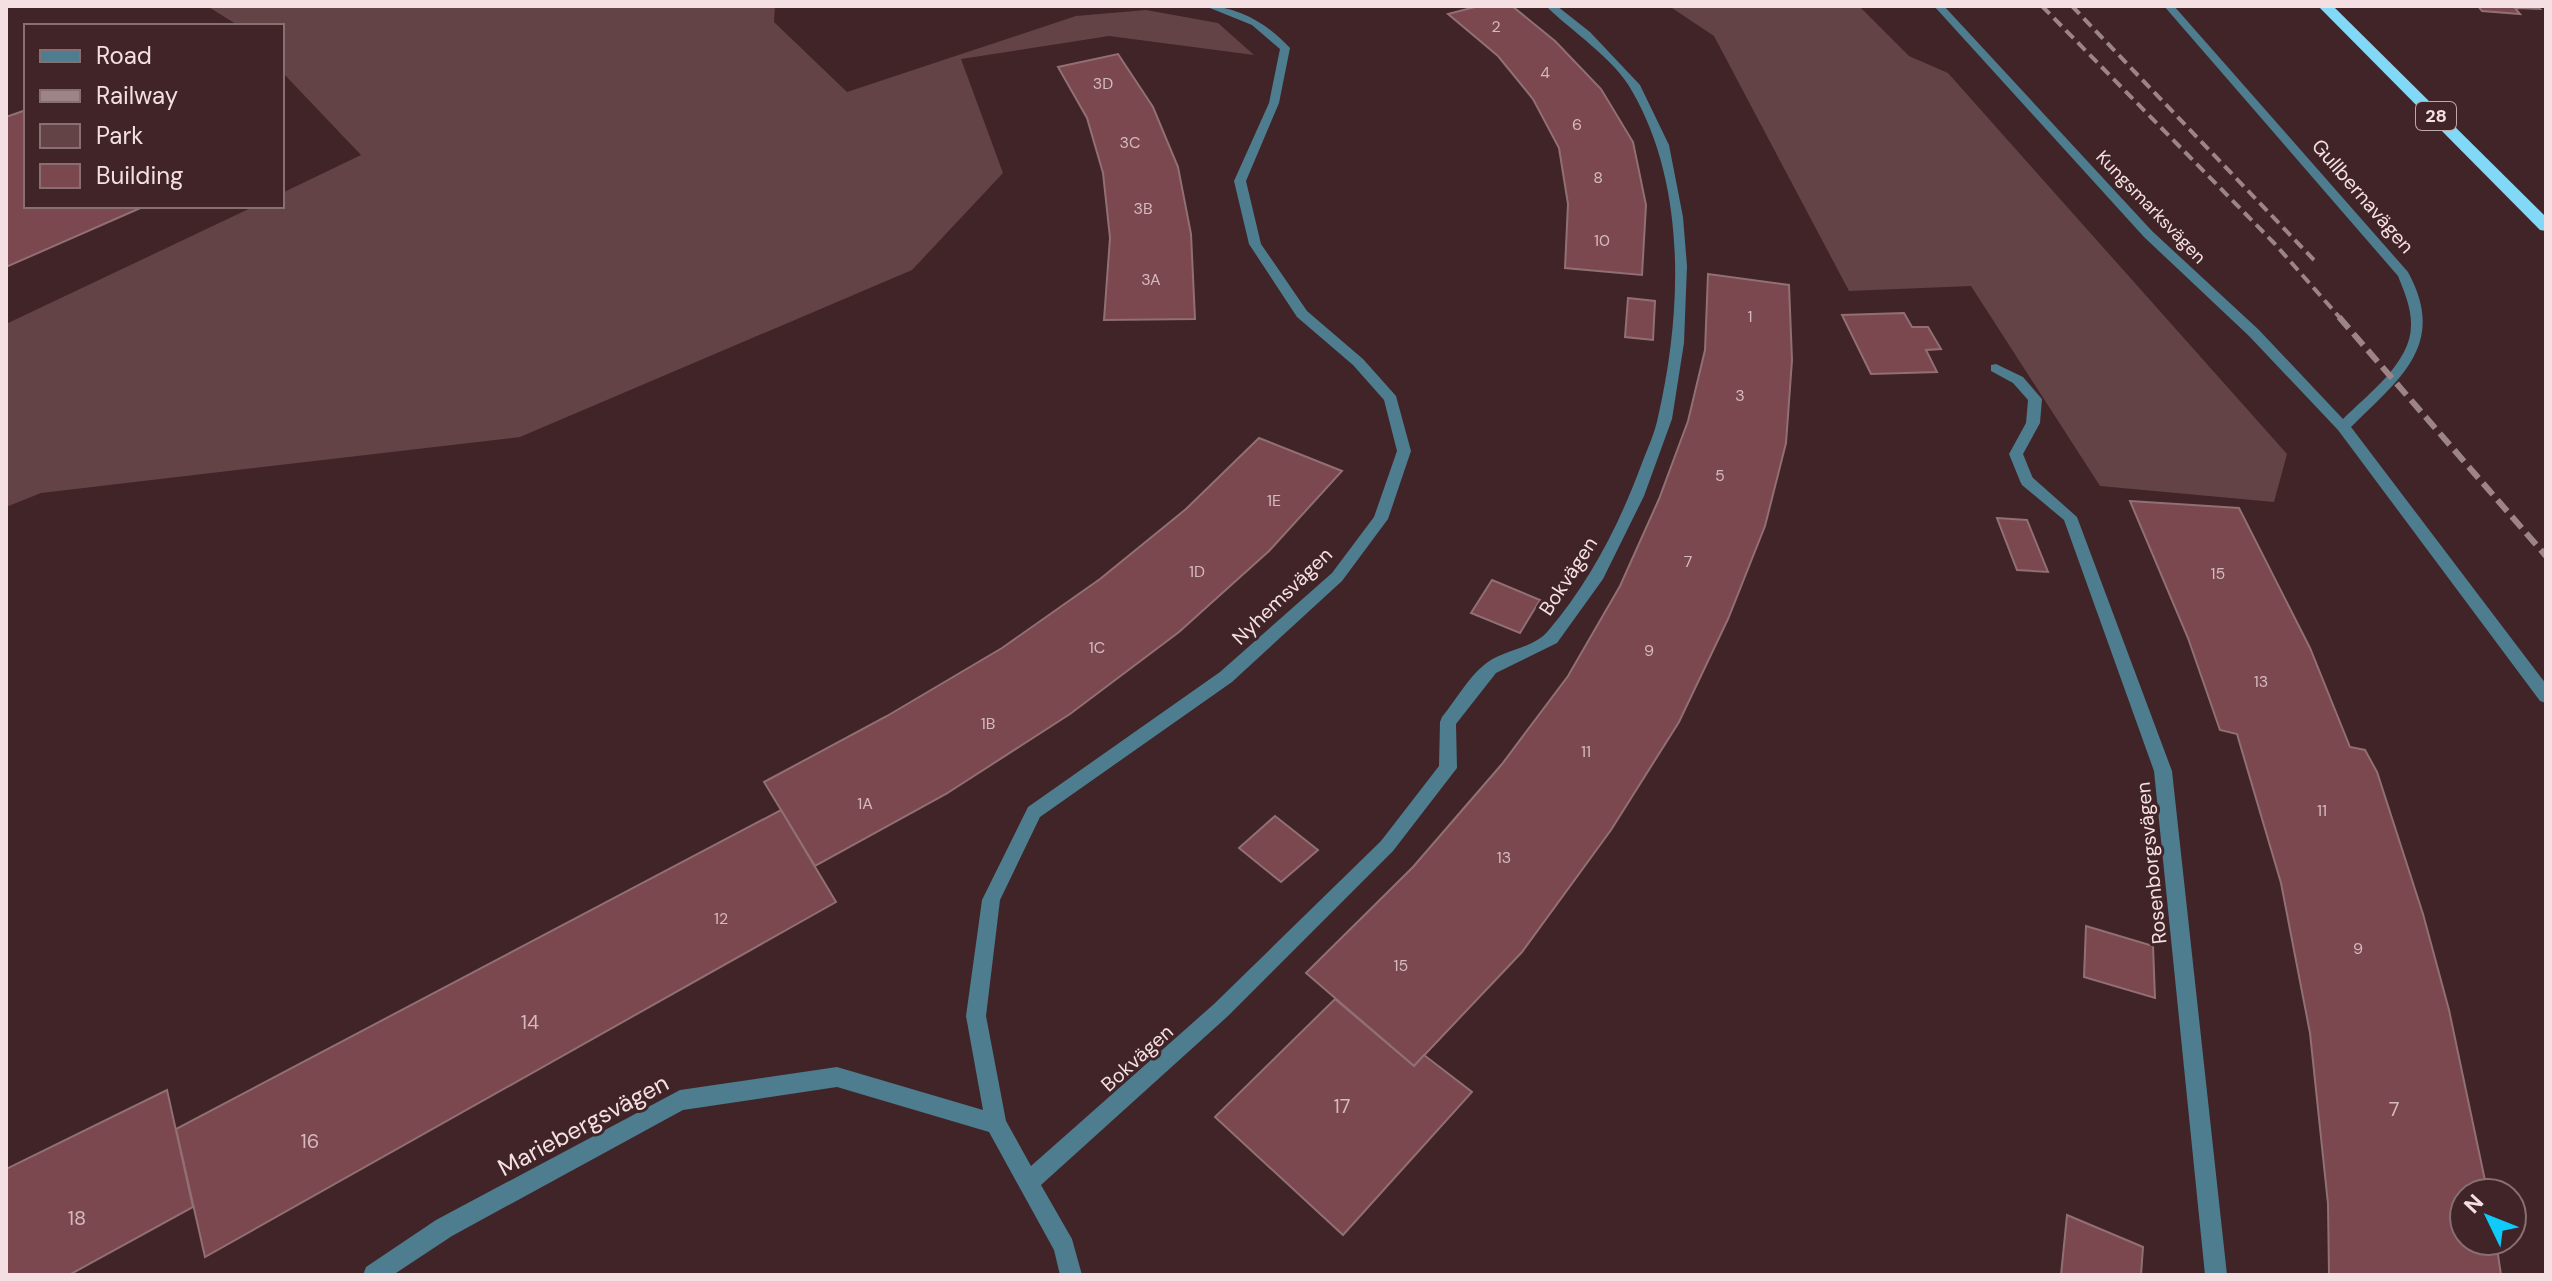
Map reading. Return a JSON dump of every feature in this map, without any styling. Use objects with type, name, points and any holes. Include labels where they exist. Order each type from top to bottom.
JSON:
[{"type":"highway","name":"28","points":[[2325,6],[2546,226]]},
{"type":"street","name":"Nyhemsvägen","points":[[996,1124],[976,1016],[991,900],[1034,812],[1226,677],[1337,577],[1381,519],[1404,451],[1391,399],[1358,362],[1302,314],[1255,244],[1240,181],[1274,103],[1285,48],[1256,23],[1210,6]]},
{"type":"street","name":"Bokvägen","points":[[1028,1183],[1221,1010],[1387,846],[1448,768],[1448,722],[1490,669],[1551,639],[1598,575],[1637,496],[1665,419],[1677,343],[1681,266],[1677,217],[1663,145],[1636,87],[1586,34],[1551,6]]},
{"type":"street","name":"Kungsmarksvägen","points":[[1939,6],[2148,234],[2254,333],[2343,427]]},
{"type":"street","name":"Gullbernavägen","points":[[2169,6],[2404,275],[2415,303],[2418,330],[2409,353],[2393,376],[2343,427]]},
{"type":"street","name":"Rosenborgsvägen","points":[[1996,368],[2018,380],[2035,399],[2033,423],[2016,454],[2027,481],[2070,517],[2163,771],[2216,1275]]},
{"type":"street","points":[[2343,427],[2546,696]]},
{"type":"street","name":"Mariebergsvägen","points":[[374,1275],[444,1228],[680,1100],[837,1077],[996,1124]]},
{"type":"street","points":[[996,1124],[1064,1247],[1071,1275]]},
{"type":"green space","points":[[207,6],[775,6],[774,22],[847,92],[1076,16],[1146,10],[1218,23],[1254,55],[1109,36],[961,59],[1003,173],[912,270],[520,437],[41,493],[6,507],[6,324],[251,208],[284,208],[284,192],[361,155],[284,74],[284,24],[236,24]]},
{"type":"green space","points":[[1669,6],[1859,6],[1909,56],[1948,73],[2287,454],[2274,502],[2100,486],[1971,286],[1849,291],[1714,36]]},
{"type":"building","points":[[1479,6],[1512,6],[1555,41],[1601,89],[1633,142],[1646,205],[1642,275],[1565,268],[1568,204],[1559,148],[1533,99],[1498,56],[1448,14]]},
{"type":"building","points":[[2478,6],[2537,6],[2540,9],[2515,8],[2520,14],[2482,11]]},
{"type":"building","points":[[1118,54],[1153,107],[1178,167],[1191,234],[1195,319],[1104,320],[1110,238],[1103,173],[1087,118],[1058,67]]},
{"type":"building","points":[[24,111],[24,208],[140,208],[6,267],[6,117]]},
{"type":"building","points":[[1708,274],[1789,285],[1792,360],[1786,443],[1765,526],[1728,619],[1679,722],[1611,830],[1522,952],[1414,1066],[1306,973],[1413,867],[1502,764],[1568,676],[1620,586],[1659,499],[1688,421],[1705,350]]},
{"type":"building","points":[[1628,298],[1655,301],[1653,340],[1625,337]]},
{"type":"building","points":[[1904,313],[1912,327],[1928,327],[1941,349],[1926,350],[1937,372],[1871,374],[1842,315]]},
{"type":"building","points":[[1259,438],[1342,471],[1269,551],[1179,632],[1070,714],[946,794],[815,866],[764,782],[887,716],[1002,648],[1100,579],[1186,509]]},
{"type":"building","points":[[2130,501],[2239,508],[2310,648],[2350,747],[2365,750],[2377,772],[2423,914],[2449,1010],[2485,1177],[2448,1177],[2448,1257],[2498,1257],[2501,1275],[2329,1275],[2328,1204],[2310,1033],[2281,883],[2237,734],[2220,730],[2188,638]]},
{"type":"building","points":[[1997,518],[2027,520],[2048,572],[2017,570]]},
{"type":"building","points":[[1492,580],[1540,600],[1520,633],[1471,613]]},
{"type":"building","points":[[781,810],[836,902],[205,1257],[176,1129]]},
{"type":"building","points":[[1275,816],[1318,850],[1281,882],[1239,848]]},
{"type":"building","points":[[2086,926],[2153,946],[2155,998],[2084,977]]},
{"type":"building","points":[[1335,999],[1414,1066],[1424,1055],[1472,1092],[1343,1235],[1215,1117]]},
{"type":"building","points":[[167,1090],[193,1207],[69,1275],[6,1275],[6,1169]]},
{"type":"building","points":[[2067,1215],[2143,1247],[2141,1275],[2061,1275]]},
{"type":"railway","points":[[2042,6],[2275,244],[2341,319]]},
{"type":"railway","points":[[2072,6],[2314,260]]},
{"type":"railway","points":[[2339,317],[2546,556]]}]
